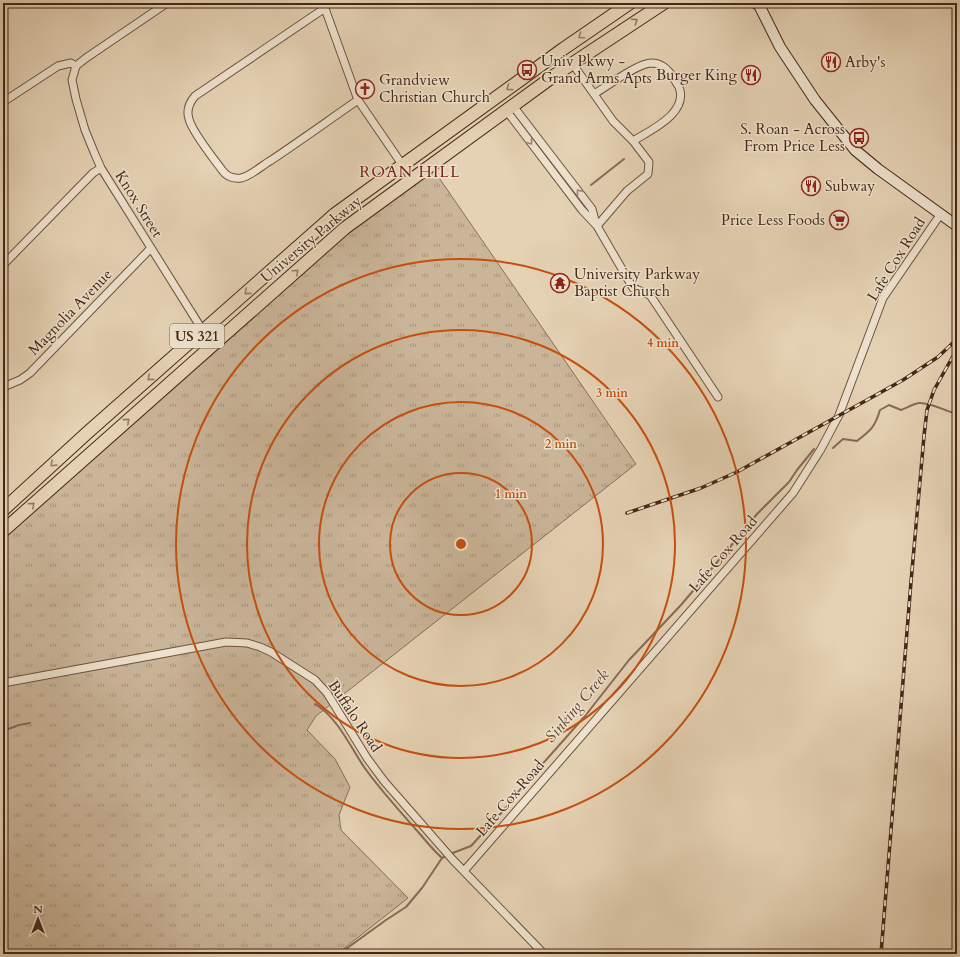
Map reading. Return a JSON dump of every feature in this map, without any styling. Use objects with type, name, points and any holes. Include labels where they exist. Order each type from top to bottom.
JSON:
[{"type":"highway","name":"University Parkway","points":[[3,510],[87,433],[335,214],[563,49],[630,3]]},
{"type":"highway","name":"University Parkway","points":[[3,531],[345,228],[572,63],[664,3]]},
{"type":"highway","points":[[563,49],[572,63]]},
{"type":"highway","points":[[474,113],[484,126]]},
{"type":"highway","points":[[300,245],[311,258]]},
{"type":"highway","points":[[87,433],[98,446]]},
{"type":"main road","points":[[758,3],[780,47],[815,100],[855,150],[878,169],[957,226]]},
{"type":"street","points":[[3,102],[58,66],[71,63],[76,66],[167,3]]},
{"type":"street","points":[[358,100],[284,152],[240,178],[233,178],[226,175],[189,121],[188,108],[194,96],[324,5],[358,100],[412,179]]},
{"type":"street","points":[[572,63],[612,121],[633,141],[649,162],[648,174],[627,191],[597,226]]},
{"type":"street","points":[[594,94],[639,67],[650,63],[661,64],[669,71],[679,88],[679,107],[669,118],[633,141]]},
{"type":"street","name":"Knox Street","points":[[76,66],[72,80],[74,94],[85,130],[101,168],[203,330],[214,344]]},
{"type":"street","points":[[510,108],[582,210],[597,226],[633,288],[650,295],[718,397]]},
{"type":"street","points":[[3,265],[93,173],[101,168]]},
{"type":"street","name":"Lafe Cox Road","points":[[464,871],[793,493],[821,449],[839,415],[883,298],[940,215]]},
{"type":"street","name":"Magnolia Avenue","points":[[3,387],[20,380],[30,373],[151,248]]},
{"type":"street","name":"Buffalo Road","points":[[3,683],[226,642],[260,647],[315,680],[327,693],[356,740],[384,781],[438,844],[544,954]]},
{"type":"green space","points":[[433,169],[636,464],[316,716],[307,730],[335,759],[350,787],[339,815],[341,830],[408,898],[337,954],[3,954],[3,537],[336,242]]},
{"type":"waterway","points":[[591,185],[624,159]]},
{"type":"waterway","name":"Sinking Creek","points":[[833,448],[843,439],[857,441],[872,428],[880,410],[889,405],[901,410],[915,404],[925,403],[957,414]]},
{"type":"waterway","name":"Sinking Creek","points":[[450,854],[471,846],[503,811],[585,716],[629,660],[681,605],[757,514],[789,482],[814,449]]},
{"type":"waterway","points":[[315,704],[330,716],[377,784],[442,858]]},
{"type":"waterway","points":[[3,731],[19,725],[30,723]]},
{"type":"waterway","name":"Sinking Creek","points":[[339,954],[406,907],[422,888],[442,858],[446,856]]},
{"type":"railway","points":[[627,513],[701,488],[737,472],[903,380],[938,357],[957,339]]},
{"type":"railway","points":[[881,954],[911,582],[927,410],[934,390],[957,349]]},
{"type":"place","name":"Arby's","points":[[831,62]]},
{"type":"place","name":"Univ Pkwy - Grand Arms Apts","points":[[527,70]]},
{"type":"place","name":"Burger King","points":[[751,75]]},
{"type":"place","name":"Grandview Christian Church","points":[[365,89]]},
{"type":"place","name":"S. Roan - Across From Price Less","points":[[859,138]]},
{"type":"place","name":"Subway","points":[[811,186]]},
{"type":"place","name":"Price Less Foods","points":[[839,220]]},
{"type":"place","name":"University Parkway Baptist Church","points":[[560,283]]},
{"type":"district","name":"ROAN HILL","points":[[410,172]]}]
